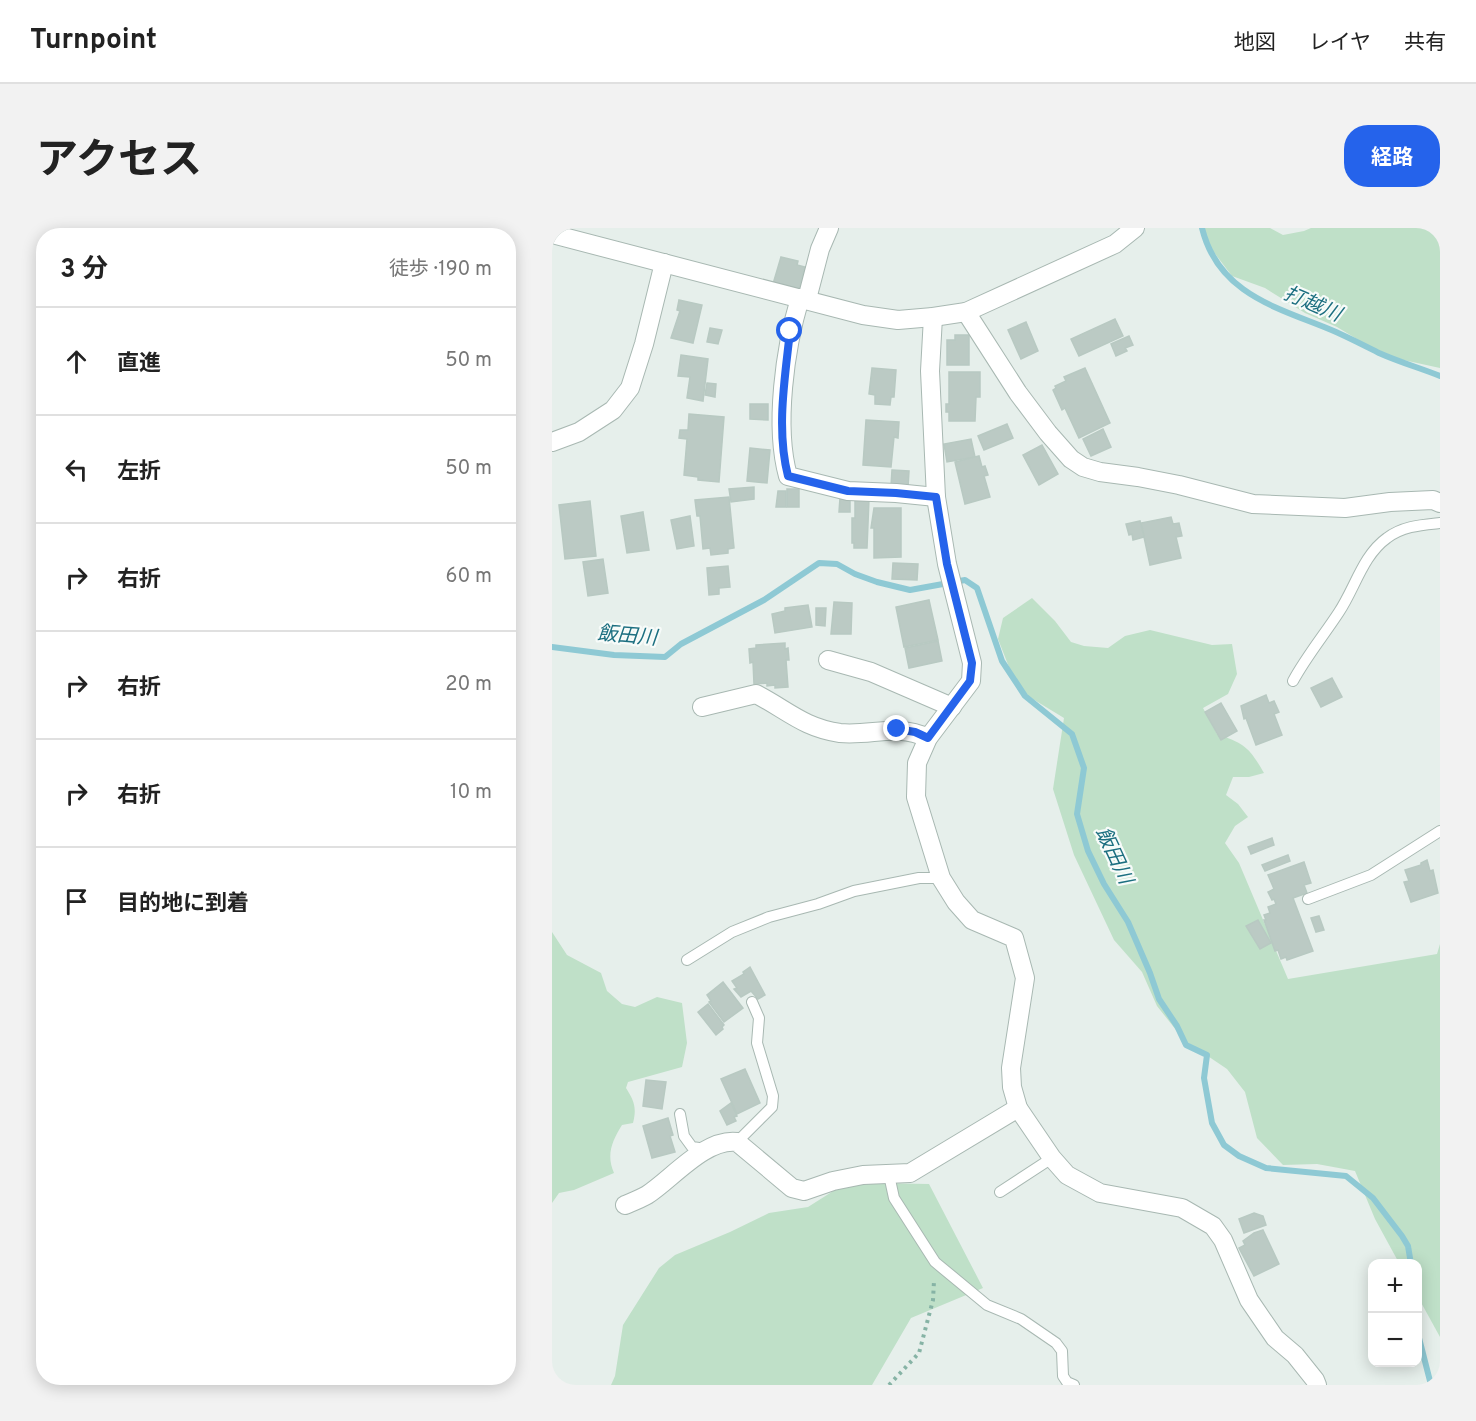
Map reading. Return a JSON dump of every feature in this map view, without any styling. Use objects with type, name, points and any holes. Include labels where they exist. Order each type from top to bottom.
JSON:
[{"type":"street","points":[[829,228],[790,331],[782,407],[784,461],[788,476],[848,491],[936,497]]},
{"type":"street","points":[[552,234],[863,315],[898,320],[966,312],[1115,244],[1134,228]]},
{"type":"street","points":[[552,442],[579,432],[613,410],[630,388],[644,344],[664,263]]},
{"type":"street","points":[[966,312],[1018,393],[1048,433],[1071,459],[1083,467],[1179,485],[1253,504],[1345,508],[1390,502],[1432,500],[1440,503]]},
{"type":"street","points":[[933,317],[930,371],[936,497],[947,564],[972,663],[970,681],[928,738],[917,763],[916,797],[941,878],[956,902],[972,920],[1014,938],[1025,978],[1011,1068],[1012,1088],[1018,1108],[1052,1158],[1067,1175],[1100,1193],[1182,1208],[1213,1226],[1223,1240],[1249,1300],[1275,1338],[1295,1355],[1316,1380],[1317,1385]]},
{"type":"street","points":[[828,660],[871,672],[952,707]]},
{"type":"street","points":[[702,707],[756,694],[808,725],[851,733],[897,729],[915,732],[928,738]]},
{"type":"street","points":[[625,1205],[645,1196],[706,1149],[729,1141],[737,1142],[792,1188],[804,1191],[833,1181],[862,1175],[910,1173],[1018,1108]]},
{"type":"lane","points":[[1293,681],[1303,662],[1341,610],[1378,545],[1401,530],[1416,525],[1440,523]]},
{"type":"lane","points":[[1308,899],[1371,875],[1440,831]]},
{"type":"lane","points":[[687,960],[732,932],[769,917],[865,888],[919,878],[941,878]]},
{"type":"lane","points":[[737,1142],[772,1107],[773,1096],[757,1043],[759,1018],[752,1002]]},
{"type":"lane","points":[[680,1114],[684,1136],[692,1147],[706,1149]]},
{"type":"lane","points":[[1000,1192],[1052,1158]]},
{"type":"lane","points":[[889,1175],[894,1198],[935,1262],[987,1305],[1021,1318],[1056,1343],[1062,1352],[1064,1376],[1067,1382],[1074,1385]]},
{"type":"path","points":[[889,1385],[919,1353],[933,1300],[935,1262]]},
{"type":"green space","points":[[1205,228],[1270,228],[1283,235],[1311,228],[1440,228],[1440,368],[1385,356],[1337,327],[1305,313],[1265,288],[1232,276],[1204,235]]},
{"type":"green space","points":[[1032,598],[1055,621],[1071,642],[1084,646],[1108,648],[1125,636],[1150,630],[1212,645],[1232,644],[1237,674],[1228,694],[1203,708],[1217,734],[1245,748],[1264,773],[1249,777],[1233,777],[1226,795],[1238,804],[1248,817],[1235,826],[1225,843],[1239,863],[1288,979],[1437,954],[1440,944],[1440,1337],[1422,1304],[1422,1259],[1397,1259],[1375,1219],[1355,1171],[1317,1164],[1283,1165],[1257,1138],[1245,1092],[1227,1069],[1184,1040],[1157,1006],[1142,972],[1114,940],[1074,855],[1053,789],[1064,718],[1018,690],[998,639],[1003,618]]},
{"type":"green space","points":[[552,932],[567,955],[601,973],[607,991],[622,1004],[635,1007],[657,997],[682,1003],[687,1043],[682,1067],[628,1082],[626,1088],[634,1104],[635,1113],[633,1123],[622,1125],[613,1142],[610,1160],[614,1173],[574,1190],[559,1193],[552,1203]]},
{"type":"green space","points":[[874,1183],[929,1184],[983,1288],[911,1318],[872,1385],[611,1385],[615,1376],[623,1325],[659,1268],[675,1255],[769,1213],[808,1207],[838,1188]]},
{"type":"building","points":[[781,257],[798,261],[797,265],[805,267],[799,291],[773,284]]},
{"type":"building","points":[[679,300],[702,305],[693,343],[671,338],[680,311],[677,310]]},
{"type":"building","points":[[1115,319],[1123,336],[1079,356],[1071,339]]},
{"type":"building","points":[[1026,322],[1038,351],[1021,359],[1008,330]]},
{"type":"building","points":[[710,328],[722,330],[718,344],[707,342]]},
{"type":"building","points":[[955,335],[969,335],[969,365],[947,365],[947,340],[955,340]]},
{"type":"building","points":[[1129,336],[1133,345],[1125,348],[1127,351],[1116,356],[1111,344]]},
{"type":"building","points":[[681,355],[708,359],[703,401],[687,398],[690,377],[678,376]]},
{"type":"building","points":[[872,368],[896,370],[894,397],[891,397],[890,405],[875,404],[875,395],[869,394]]},
{"type":"building","points":[[1085,368],[1110,423],[1079,438],[1065,408],[1062,410],[1053,390],[1055,386],[1066,381],[1064,377]]},
{"type":"building","points":[[949,372],[980,372],[980,397],[976,397],[975,421],[949,421],[946,404],[949,404]]},
{"type":"building","points":[[707,383],[716,384],[715,397],[705,395]]},
{"type":"building","points":[[750,404],[768,404],[768,420],[750,419]]},
{"type":"building","points":[[689,414],[724,417],[719,482],[698,480],[698,477],[684,475],[687,439],[679,438],[680,430],[688,430]]},
{"type":"building","points":[[866,420],[899,422],[898,438],[894,437],[891,467],[863,465]]},
{"type":"building","points":[[1007,424],[1013,438],[984,450],[978,436]]},
{"type":"building","points":[[1103,429],[1111,447],[1091,456],[1083,439]]},
{"type":"building","points":[[971,439],[975,457],[947,462],[944,444]]},
{"type":"building","points":[[1042,445],[1058,474],[1039,485],[1023,455]]},
{"type":"building","points":[[750,448],[770,450],[767,483],[747,481]]},
{"type":"building","points":[[979,456],[982,467],[985,466],[988,475],[984,476],[990,497],[965,504],[955,462]]},
{"type":"building","points":[[892,470],[909,471],[908,488],[891,486]]},
{"type":"building","points":[[754,487],[754,499],[731,502],[729,489]]},
{"type":"building","points":[[787,489],[799,489],[799,507],[787,507]]},
{"type":"building","points":[[778,491],[786,491],[786,507],[776,507]]},
{"type":"building","points":[[729,497],[734,548],[728,549],[728,553],[711,555],[710,548],[703,549],[700,516],[697,516],[695,500]]},
{"type":"building","points":[[840,498],[850,499],[850,512],[839,512]]},
{"type":"building","points":[[855,499],[869,499],[867,548],[854,548],[854,543],[852,543]]},
{"type":"building","points":[[590,501],[596,556],[565,559],[559,505]]},
{"type":"building","points":[[874,508],[901,508],[901,557],[874,558],[874,528],[871,528]]},
{"type":"building","points":[[643,512],[649,550],[627,553],[621,516]]},
{"type":"building","points":[[690,516],[694,546],[677,549],[671,520]]},
{"type":"building","points":[[1171,517],[1173,524],[1179,523],[1182,536],[1176,537],[1181,558],[1150,565],[1141,523]]},
{"type":"building","points":[[1140,521],[1144,537],[1133,540],[1126,524]]},
{"type":"building","points":[[603,559],[608,593],[588,596],[583,562]]},
{"type":"building","points":[[893,563],[918,564],[917,580],[892,579]]},
{"type":"building","points":[[728,566],[730,587],[719,588],[719,594],[709,595],[707,568]]},
{"type":"building","points":[[929,600],[938,640],[904,647],[896,607]]},
{"type":"building","points":[[834,602],[852,603],[851,634],[831,634]]},
{"type":"building","points":[[808,605],[812,627],[775,633],[772,614],[785,611],[785,608]]},
{"type":"building","points":[[816,608],[826,608],[825,626],[816,625]]},
{"type":"building","points":[[938,641],[942,661],[909,668],[905,648]]},
{"type":"building","points":[[785,643],[789,660],[786,660],[788,687],[775,688],[775,685],[767,686],[767,683],[754,684],[753,662],[750,663],[749,649],[756,648],[756,645]]},
{"type":"building","points":[[1332,678],[1342,697],[1321,707],[1311,688]]},
{"type":"building","points":[[1266,695],[1269,703],[1274,701],[1279,712],[1274,714],[1282,735],[1256,745],[1246,718],[1244,719],[1241,706]]},
{"type":"building","points":[[1221,703],[1237,731],[1221,740],[1205,712]]},
{"type":"building","points":[[1272,838],[1274,845],[1251,854],[1248,847]]},
{"type":"building","points":[[1288,855],[1290,861],[1265,871],[1262,865]]},
{"type":"building","points":[[1427,860],[1430,871],[1433,870],[1438,893],[1411,902],[1404,882],[1409,881],[1405,870],[1421,865]]},
{"type":"building","points":[[1304,862],[1311,883],[1304,885],[1307,893],[1293,898],[1313,951],[1287,960],[1286,957],[1281,959],[1278,950],[1275,951],[1264,920],[1266,920],[1264,915],[1270,913],[1268,907],[1276,904],[1268,892],[1274,889],[1268,875]]},
{"type":"building","points":[[1319,916],[1324,930],[1316,932],[1311,918]]},
{"type":"building","points":[[1258,920],[1271,943],[1260,949],[1246,926]]},
{"type":"building","points":[[750,967],[765,995],[758,999],[751,991],[741,997],[734,989],[737,988],[732,981],[744,974],[743,972]]},
{"type":"building","points":[[723,982],[743,1008],[724,1022],[709,1002],[711,1001],[707,995]]},
{"type":"building","points":[[708,1004],[724,1025],[716,1035],[698,1012]]},
{"type":"building","points":[[745,1069],[760,1103],[737,1114],[721,1079]]},
{"type":"building","points":[[646,1080],[666,1082],[662,1109],[643,1106]]},
{"type":"building","points":[[731,1103],[737,1116],[734,1117],[736,1121],[727,1125],[720,1111]]},
{"type":"building","points":[[668,1118],[675,1152],[652,1158],[643,1126]]},
{"type":"building","points":[[1254,1213],[1263,1216],[1266,1225],[1244,1233],[1239,1219]]},
{"type":"building","points":[[1263,1230],[1279,1264],[1254,1276],[1239,1248],[1245,1245],[1243,1241]]},
{"type":"waterway","name":"打越川","points":[[1202,228],[1210,250],[1221,268],[1251,295],[1379,353],[1440,376]]},
{"type":"waterway","name":"飯田川","points":[[552,647],[614,655],[665,657],[681,644],[764,600],[819,563],[837,564],[877,582],[910,590],[965,580],[977,588],[1002,661],[1025,696],[1072,734],[1084,768],[1077,814],[1088,851],[1104,884],[1128,922],[1159,999],[1177,1026],[1186,1045],[1207,1055],[1204,1078],[1212,1123],[1224,1145],[1239,1156],[1266,1168],[1346,1176],[1373,1198],[1402,1236],[1408,1246],[1410,1259]]},
{"type":"waterway","name":"飯田川","points":[[1422,1350],[1431,1385]]},
{"type":"route","points":[[790,331],[782,407],[784,461],[788,476],[848,491],[936,497],[947,564],[972,663],[970,681],[928,738],[915,732],[897,729]]}]
